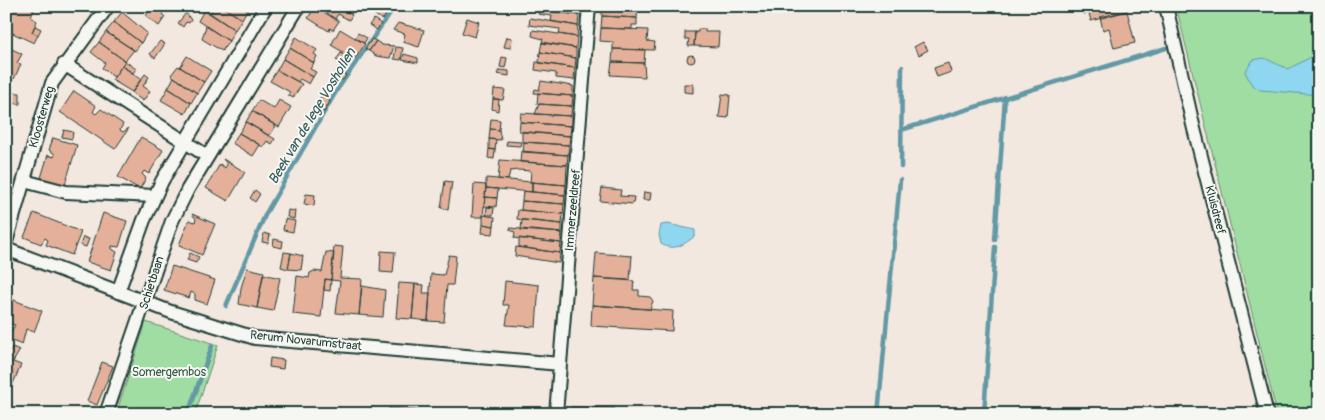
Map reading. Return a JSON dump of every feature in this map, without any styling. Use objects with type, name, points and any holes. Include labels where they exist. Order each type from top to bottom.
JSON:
[{"type":"street","name":"Kloosterweg","points":[[6,242],[52,82],[108,6]]},
{"type":"street","points":[[118,292],[144,220],[155,196],[184,143],[266,6]]},
{"type":"street","name":"Schietbaan","points":[[106,414],[146,303],[172,222],[207,156],[299,6]]},
{"type":"street","name":"Immerzeeldreef","points":[[556,414],[589,6]]},
{"type":"street","name":"Kluisdreef","points":[[1166,6],[1193,125],[1267,414]]},
{"type":"street","points":[[64,64],[184,143],[207,156]]},
{"type":"street","points":[[24,181],[66,192],[155,196]]},
{"type":"street","name":"Rerum Novarumstraat","points":[[6,249],[146,303],[255,338],[560,364]]},
{"type":"green space","points":[[1176,6],[1319,6],[1319,414],[1277,414]]},
{"type":"green space","name":"Somergembos","points":[[146,322],[218,345],[195,414],[116,414]]},
{"type":"water","points":[[1319,53],[1319,95],[1261,90],[1252,85],[1245,72],[1253,60],[1264,58],[1288,69]]},
{"type":"water","points":[[668,224],[695,230],[695,236],[675,247],[661,244],[659,235],[661,225]]},
{"type":"building","points":[[6,6],[26,6],[34,10],[31,17],[37,21],[32,32],[38,35],[34,43],[6,30]]},
{"type":"building","points":[[152,6],[168,6],[162,14],[165,17],[159,26],[146,16]]},
{"type":"building","points":[[214,6],[221,6],[242,19],[235,30],[210,13]]},
{"type":"building","points":[[221,6],[245,6],[248,8],[242,19]]},
{"type":"building","points":[[315,6],[338,6],[352,15],[349,20],[338,14],[335,19]]},
{"type":"building","points":[[338,6],[356,6],[351,14]]},
{"type":"building","points":[[383,6],[393,6],[387,14],[380,10]]},
{"type":"building","points":[[526,6],[580,6],[579,15],[526,8]]},
{"type":"building","points":[[602,6],[638,7],[637,18],[602,16]]},
{"type":"building","points":[[1082,6],[1091,6],[1093,12],[1084,14]]},
{"type":"building","points":[[1117,6],[1126,6],[1127,11],[1091,21],[1089,13]]},
{"type":"building","points":[[315,7],[339,21],[333,30],[330,28],[329,31],[308,18]]},
{"type":"building","points":[[375,8],[386,14],[383,20],[373,12]]},
{"type":"building","points":[[204,10],[235,30],[229,41],[198,21]]},
{"type":"building","points":[[539,10],[579,15],[578,26],[551,21],[552,16],[538,14]]},
{"type":"building","points":[[1127,11],[1135,43],[1114,48],[1109,28],[1103,30],[1100,17]]},
{"type":"building","points":[[122,12],[147,33],[141,43],[114,22]]},
{"type":"building","points":[[186,13],[191,20],[189,23],[186,22],[183,27],[178,23]]},
{"type":"building","points":[[602,16],[637,18],[637,25],[632,25],[632,29],[601,28]]},
{"type":"building","points":[[467,18],[479,22],[475,37],[462,33]]},
{"type":"building","points":[[530,18],[578,26],[577,37],[559,34],[560,29],[529,25]]},
{"type":"building","points":[[374,19],[381,24],[377,30],[369,25]]},
{"type":"building","points":[[114,22],[141,43],[135,51],[106,32]]},
{"type":"building","points":[[398,23],[424,30],[419,47],[403,42],[405,34],[393,30]]},
{"type":"building","points":[[35,26],[41,29],[38,35],[32,32]]},
{"type":"building","points":[[206,26],[229,41],[222,51],[202,39]]},
{"type":"building","points":[[601,28],[648,30],[647,41],[655,42],[654,50],[613,49],[613,42],[600,41]]},
{"type":"building","points":[[340,29],[365,44],[355,59],[331,45]]},
{"type":"building","points":[[698,29],[705,29],[705,32],[719,32],[718,47],[694,46],[695,32],[698,32]]},
{"type":"building","points":[[533,30],[577,37],[576,48],[542,43],[543,39],[532,36]]},
{"type":"building","points":[[106,32],[134,50],[125,61],[99,42]]},
{"type":"building","points":[[685,32],[695,32],[694,46],[688,46],[689,39],[685,39]]},
{"type":"building","points":[[358,33],[367,38],[364,43],[355,38]]},
{"type":"building","points":[[296,37],[317,50],[314,54],[317,56],[314,63],[290,48]]},
{"type":"building","points":[[507,37],[512,38],[511,48],[504,47]]},
{"type":"building","points":[[372,39],[376,41],[369,51],[365,49]]},
{"type":"building","points":[[160,41],[165,44],[155,58],[150,54]]},
{"type":"building","points":[[376,41],[382,45],[394,46],[390,58],[376,56],[369,51]]},
{"type":"building","points":[[99,42],[125,61],[114,77],[102,68],[105,63],[91,52]]},
{"type":"building","points":[[542,42],[576,48],[576,58],[540,52]]},
{"type":"building","points":[[923,42],[928,50],[919,55],[914,47]]},
{"type":"building","points":[[6,46],[22,54],[17,63],[21,64],[14,79],[11,77],[7,85]]},
{"type":"building","points":[[396,47],[403,48],[401,60],[394,59]]},
{"type":"building","points":[[290,48],[314,63],[310,69],[316,72],[313,77],[283,59]]},
{"type":"building","points":[[613,49],[645,50],[644,63],[612,62]]},
{"type":"building","points":[[540,52],[576,58],[575,68],[539,63]]},
{"type":"building","points":[[341,53],[352,60],[348,67],[336,60]]},
{"type":"building","points":[[404,54],[418,58],[418,63],[402,60]]},
{"type":"building","points":[[691,55],[695,59],[691,63],[687,59]]},
{"type":"building","points":[[187,56],[211,71],[204,82],[180,67]]},
{"type":"building","points":[[502,57],[507,58],[505,68],[500,67]]},
{"type":"building","points":[[283,59],[313,77],[309,84],[300,79],[298,82],[277,70]]},
{"type":"building","points":[[125,61],[136,69],[133,73],[122,66]]},
{"type":"building","points":[[536,62],[575,68],[574,80],[556,78],[556,73],[535,70]]},
{"type":"building","points":[[612,62],[644,63],[645,77],[610,75]]},
{"type":"building","points":[[948,63],[951,72],[937,77],[934,68]]},
{"type":"building","points":[[340,65],[344,68],[341,73],[346,75],[343,80],[333,76]]},
{"type":"building","points":[[122,66],[141,79],[132,92],[112,80]]},
{"type":"building","points":[[178,66],[204,82],[197,93],[171,75]]},
{"type":"building","points":[[277,70],[302,84],[293,98],[288,95],[290,92],[270,81]]},
{"type":"building","points":[[499,70],[509,71],[509,76],[497,74]]},
{"type":"building","points":[[145,74],[149,77],[143,86],[150,91],[143,101],[132,93]]},
{"type":"building","points":[[174,77],[197,93],[191,103],[168,88]]},
{"type":"building","points":[[541,81],[573,86],[573,96],[534,93],[535,89],[539,90]]},
{"type":"building","points":[[684,84],[693,84],[693,93],[684,92]]},
{"type":"building","points":[[168,88],[191,103],[185,114],[161,100]]},
{"type":"building","points":[[494,89],[505,90],[503,100],[493,99]]},
{"type":"building","points":[[74,91],[96,106],[93,112],[96,114],[101,109],[123,124],[120,130],[123,132],[129,128],[115,149],[60,112]]},
{"type":"building","points":[[6,92],[20,93],[20,104],[6,103]]},
{"type":"building","points":[[538,93],[573,96],[572,106],[537,104]]},
{"type":"building","points":[[722,94],[730,95],[728,118],[719,117]]},
{"type":"building","points":[[321,96],[330,101],[327,107],[318,102]]},
{"type":"building","points":[[493,99],[499,99],[498,111],[492,109]]},
{"type":"building","points":[[259,100],[274,109],[279,100],[291,107],[279,127],[252,111]]},
{"type":"building","points":[[318,102],[327,107],[324,112],[315,107]]},
{"type":"building","points":[[539,104],[572,106],[571,116],[535,114]]},
{"type":"building","points":[[252,111],[276,126],[269,136],[246,122]]},
{"type":"building","points":[[521,113],[571,116],[571,126],[520,122]]},
{"type":"building","points":[[491,119],[500,120],[499,130],[490,129]]},
{"type":"building","points":[[246,122],[275,139],[272,144],[267,141],[263,147],[239,133]]},
{"type":"building","points":[[520,122],[571,126],[570,136],[519,131]]},
{"type":"building","points":[[490,129],[499,130],[501,140],[489,139]]},
{"type":"building","points":[[64,130],[73,132],[72,139],[62,137]]},
{"type":"building","points":[[522,132],[570,136],[569,145],[522,142]]},
{"type":"building","points":[[239,133],[260,145],[253,156],[232,143]]},
{"type":"building","points":[[141,137],[163,150],[149,174],[144,171],[142,174],[146,178],[140,189],[118,177]]},
{"type":"building","points":[[53,138],[77,145],[64,188],[40,181],[48,155],[54,157],[55,154],[49,150]]},
{"type":"building","points":[[489,139],[496,140],[495,150],[489,149]]},
{"type":"building","points":[[507,141],[521,142],[520,146],[506,145]]},
{"type":"building","points":[[524,142],[569,145],[568,155],[523,152]]},
{"type":"building","points":[[489,149],[495,150],[494,159],[488,158]]},
{"type":"building","points":[[521,151],[568,155],[567,165],[520,162]]},
{"type":"building","points":[[223,159],[245,172],[228,201],[206,188],[220,164],[225,168],[227,164]]},
{"type":"building","points":[[500,160],[567,165],[566,185],[530,182],[531,171],[510,171],[508,180],[498,179]]},
{"type":"building","points":[[486,178],[532,182],[532,192],[486,188]]},
{"type":"building","points":[[445,181],[452,182],[448,209],[441,208]]},
{"type":"building","points":[[532,182],[566,185],[565,195],[532,192]]},
{"type":"building","points":[[474,184],[486,185],[483,217],[472,217]]},
{"type":"building","points":[[486,188],[498,189],[497,198],[485,197]]},
{"type":"building","points":[[602,188],[621,190],[620,196],[634,197],[633,204],[600,201]]},
{"type":"building","points":[[255,190],[260,194],[255,202],[250,198]]},
{"type":"building","points":[[523,191],[565,195],[564,204],[522,201]]},
{"type":"building","points":[[644,192],[651,193],[650,200],[643,200]]},
{"type":"building","points":[[306,194],[315,195],[314,206],[304,204]]},
{"type":"building","points":[[485,197],[497,198],[496,207],[484,206]]},
{"type":"building","points":[[522,201],[564,204],[563,214],[521,210]]},
{"type":"building","points":[[487,207],[494,208],[493,215],[486,215]]},
{"type":"building","points":[[288,210],[295,211],[294,219],[287,217]]},
{"type":"building","points":[[518,210],[563,214],[562,224],[517,219]]},
{"type":"building","points":[[34,213],[81,232],[72,255],[46,245],[48,240],[45,238],[41,244],[24,237]]},
{"type":"building","points":[[103,213],[127,221],[119,247],[112,246],[112,249],[117,252],[111,270],[87,262]]},
{"type":"building","points":[[192,214],[215,224],[202,255],[179,245],[189,220],[195,222],[196,219]]},
{"type":"building","points":[[483,215],[495,217],[494,226],[483,224]]},
{"type":"building","points":[[285,219],[295,221],[293,232],[283,230]]},
{"type":"building","points":[[522,220],[562,224],[562,233],[521,230]]},
{"type":"building","points":[[483,224],[494,226],[493,234],[482,233]]},
{"type":"building","points":[[510,228],[562,233],[561,243],[514,238],[515,232],[510,230]]},
{"type":"building","points":[[264,233],[270,235],[268,243],[262,242]]},
{"type":"building","points":[[83,237],[89,239],[86,247],[80,245]]},
{"type":"building","points":[[519,238],[561,243],[560,253],[519,247]]},
{"type":"building","points":[[274,239],[283,241],[282,248],[273,246]]},
{"type":"building","points":[[334,246],[343,247],[340,278],[362,279],[359,315],[336,313],[340,281],[331,280]]},
{"type":"building","points":[[516,247],[560,253],[559,263],[515,256]]},
{"type":"building","points":[[381,251],[395,252],[393,273],[380,272]]},
{"type":"building","points":[[284,252],[291,253],[288,269],[281,267]]},
{"type":"building","points":[[326,252],[334,253],[331,280],[325,279],[321,317],[293,314],[297,276],[309,278],[310,273],[314,271],[322,272]]},
{"type":"building","points":[[190,253],[199,257],[196,263],[187,260]]},
{"type":"building","points":[[291,253],[303,256],[301,270],[288,269]]},
{"type":"building","points":[[596,253],[632,256],[630,280],[594,278]]},
{"type":"building","points":[[449,255],[456,256],[453,285],[447,285],[444,322],[428,321],[431,274],[444,275]]},
{"type":"building","points":[[172,266],[215,280],[207,304],[195,300],[195,294],[191,292],[189,298],[164,290]]},
{"type":"building","points":[[247,268],[264,272],[257,308],[239,304],[241,288]]},
{"type":"building","points":[[263,274],[280,278],[273,311],[257,308]]},
{"type":"building","points":[[594,278],[634,281],[633,290],[639,290],[639,296],[650,297],[653,301],[650,309],[592,305]]},
{"type":"building","points":[[325,279],[331,280],[330,291],[324,290]]},
{"type":"building","points":[[505,281],[539,285],[536,327],[506,325],[509,305],[503,305]]},
{"type":"building","points":[[399,283],[415,284],[412,319],[396,318]]},
{"type":"building","points":[[415,284],[424,285],[423,293],[430,293],[428,321],[412,319]]},
{"type":"building","points":[[362,286],[385,290],[383,317],[359,315]]},
{"type":"building","points":[[6,297],[42,311],[34,332],[26,329],[22,345],[7,339],[15,325],[8,322],[6,325]]},
{"type":"building","points":[[592,305],[673,311],[672,331],[591,326]]},
{"type":"building","points":[[12,347],[20,350],[13,362],[21,365],[12,386],[6,384],[6,360]]},
{"type":"building","points":[[270,358],[284,360],[283,369],[269,367]]},
{"type":"building","points":[[102,362],[113,366],[97,405],[87,401]]},
{"type":"building","points":[[571,407],[614,408],[614,414],[570,414]]},
{"type":"building","points":[[389,408],[417,410],[417,414],[389,414]]},
{"type":"waterway","name":"Beek van de lege Voshollen","points":[[226,306],[266,213],[337,90],[395,6]]},
{"type":"waterway","points":[[901,130],[1166,48]]},
{"type":"waterway","points":[[901,167],[902,67]]},
{"type":"waterway","points":[[995,239],[1005,97]]},
{"type":"waterway","points":[[878,414],[900,180]]},
{"type":"waterway","points":[[984,414],[995,247]]},
{"type":"waterway","points":[[188,414],[212,346]]}]
